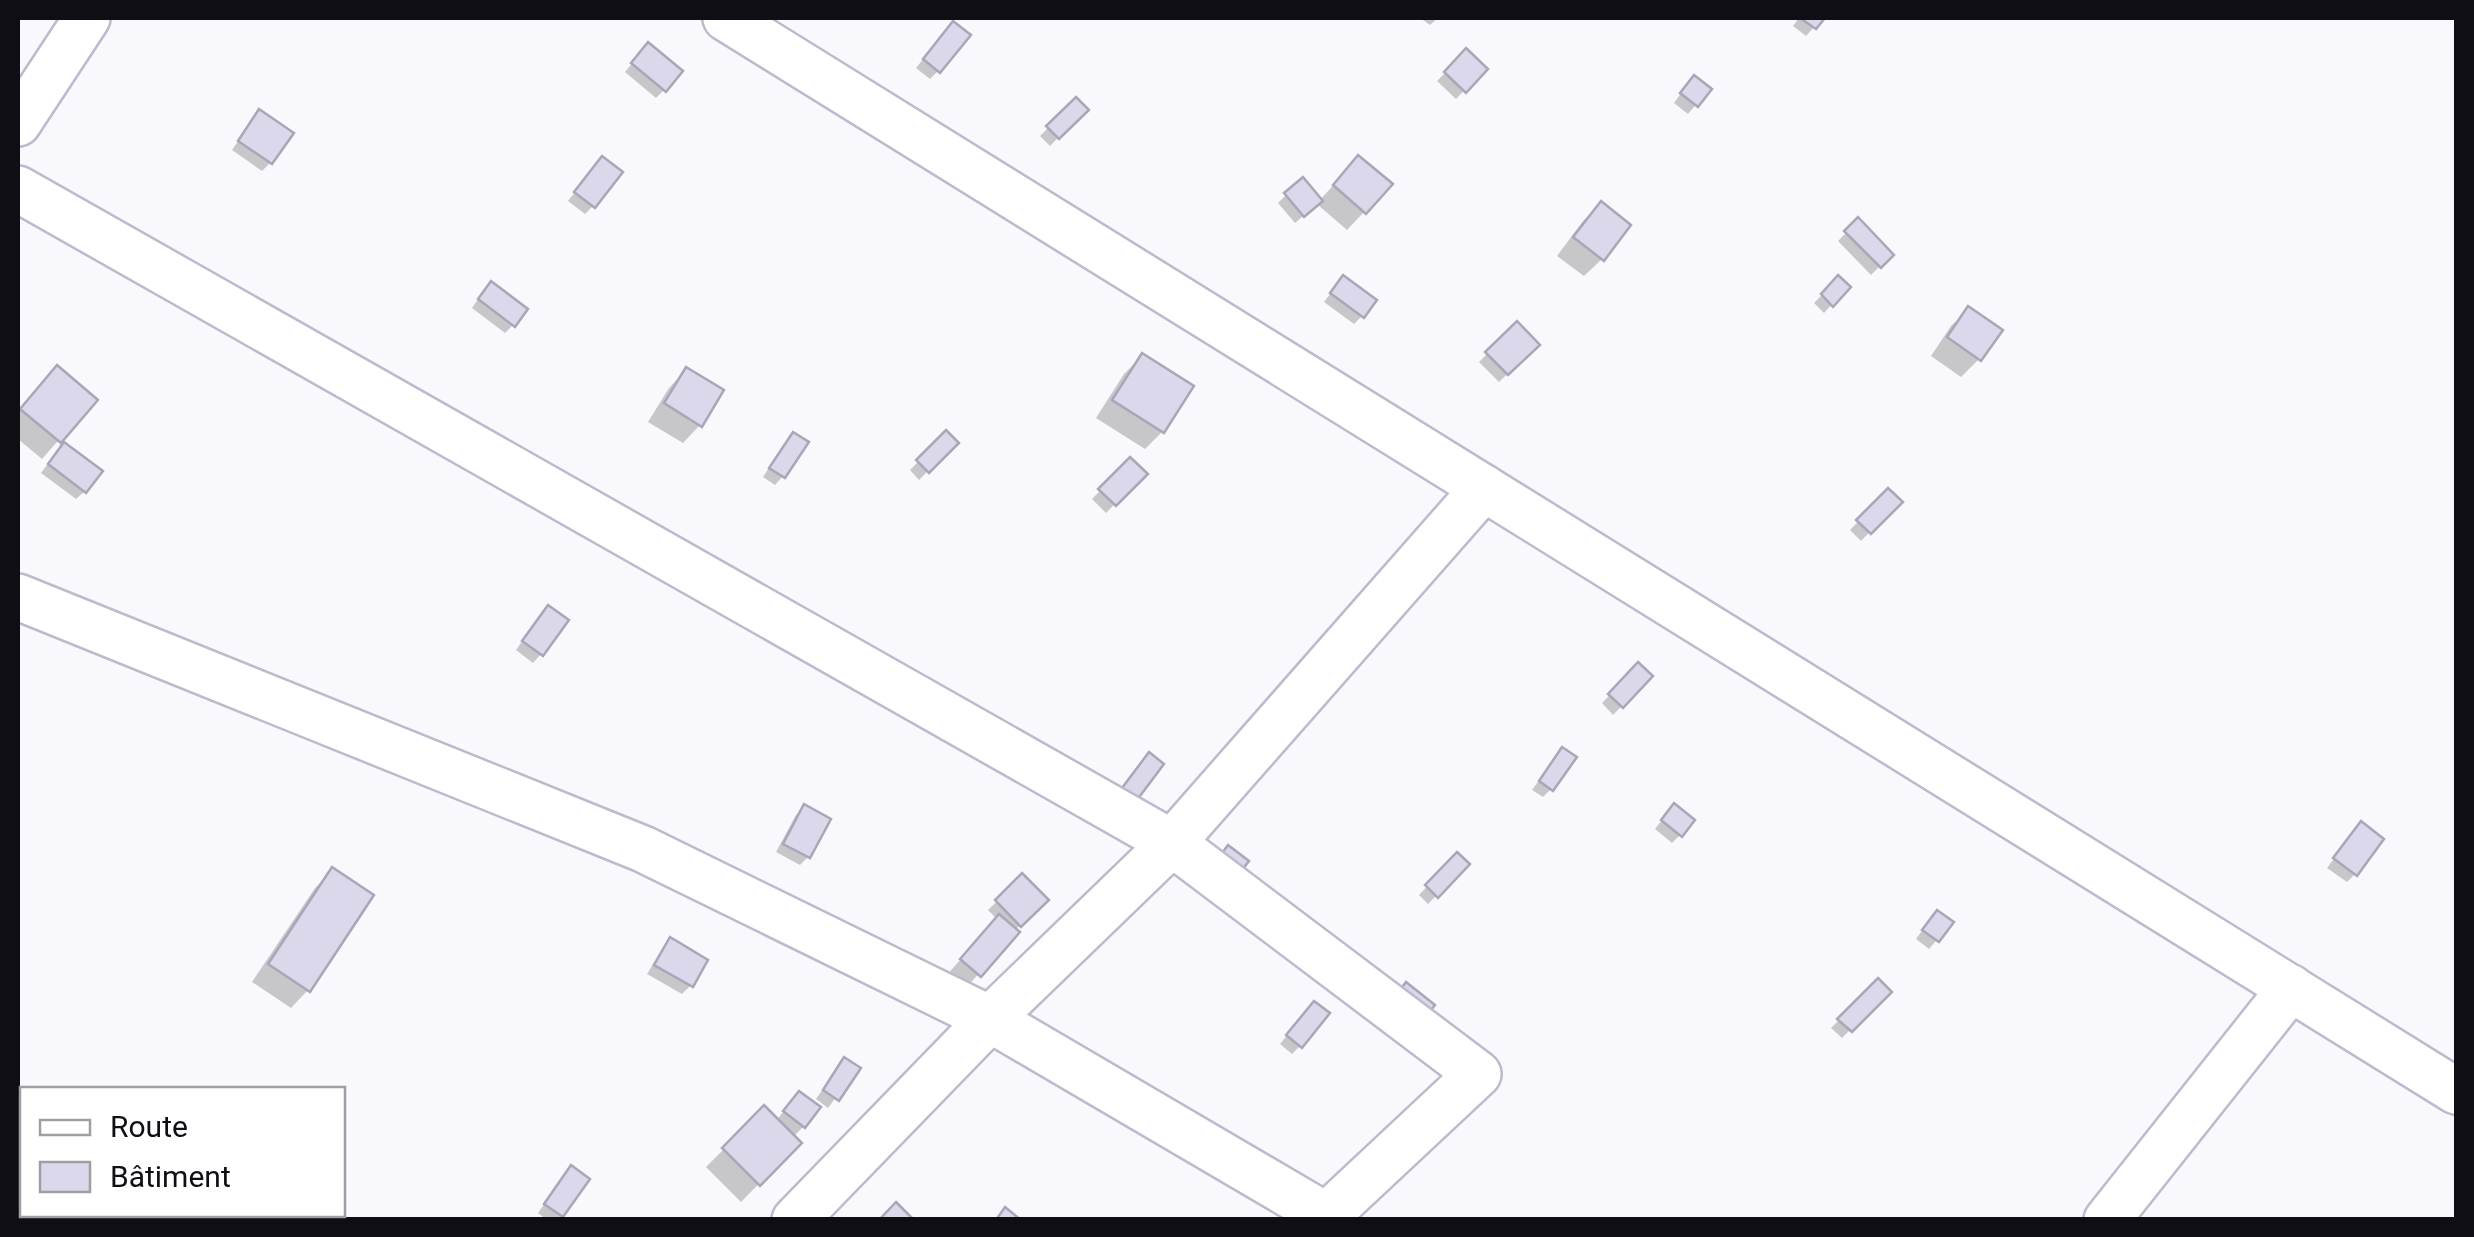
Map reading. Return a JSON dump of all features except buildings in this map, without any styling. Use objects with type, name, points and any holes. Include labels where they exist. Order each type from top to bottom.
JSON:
[{"type":"street","points":[[18,123],[87,18]]},
{"type":"street","points":[[726,18],[2456,1091]]},
{"type":"street","points":[[18,188],[1172,843],[1478,1074],[1327,1218],[990,1019],[643,849],[18,597]]},
{"type":"street","points":[[794,1220],[990,1019],[1172,843],[1484,488]]},
{"type":"street","points":[[2107,1220],[2291,988]]}]
